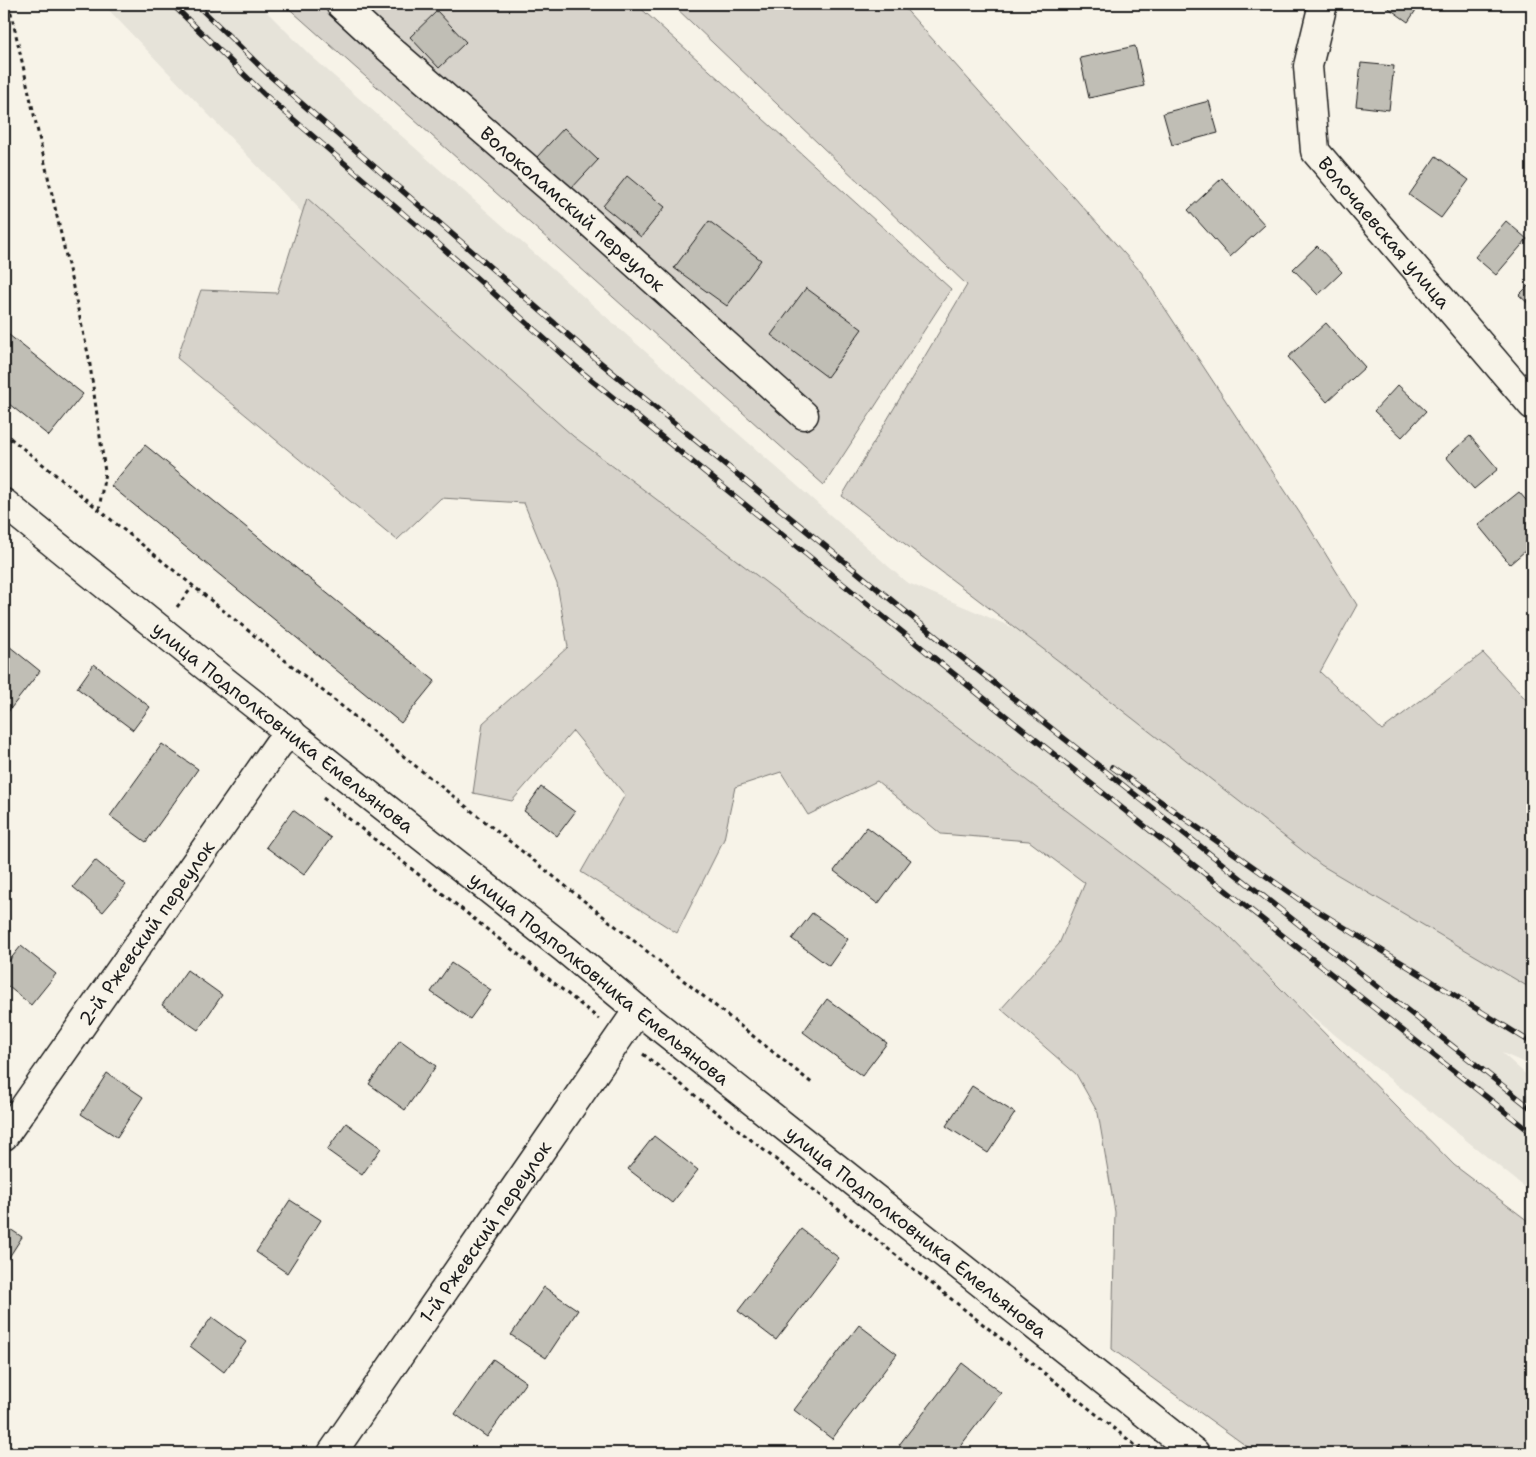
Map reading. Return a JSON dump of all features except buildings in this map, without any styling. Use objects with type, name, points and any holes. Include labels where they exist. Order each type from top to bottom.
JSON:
[{"type":"street","name":"Волоколамский переулок","points":[[340,4],[586,219],[804,415]]},
{"type":"street","name":"Волочаевская улица","points":[[1322,4],[1308,66],[1315,151],[1532,405]]},
{"type":"street","name":"улица Подполковника Емельянова","points":[[4,504],[1195,1453]]},
{"type":"street","name":"2-й Ржевский переулок","points":[[4,1136],[278,745],[291,732]]},
{"type":"street","name":"1-й Ржевский переулок","points":[[332,1453],[638,1010]]},
{"type":"path","points":[[9,4],[89,358],[105,472],[99,510]]},
{"type":"path","points":[[4,433],[440,786],[813,1084]]},
{"type":"path","points":[[317,793],[620,1037],[1145,1453]]},
{"type":"shaded area","points":[[103,4],[259,4],[310,55],[906,582],[1033,636],[1532,954],[1532,1066],[1502,1053],[1532,1080],[1532,1193],[1007,772],[390,305]]},
{"type":"shaded area","points":[[284,4],[636,4],[951,289],[824,485]]},
{"type":"shaded area","points":[[672,4],[901,4],[1141,272],[1309,527],[1357,605],[1320,672],[1382,730],[1483,653],[1532,706],[1532,989],[1321,865],[1064,665],[842,496],[967,285]]},
{"type":"shaded area","points":[[307,198],[573,436],[1221,928],[1454,1165],[1532,1224],[1532,1453],[1256,1453],[1112,1349],[1115,1212],[1098,1113],[1076,1074],[1001,1009],[1059,944],[1085,883],[1029,841],[941,834],[877,781],[808,815],[781,772],[735,787],[724,839],[677,933],[581,872],[625,795],[573,731],[512,801],[473,793],[483,723],[568,647],[557,584],[524,503],[441,498],[397,540],[177,358],[201,290],[277,293]]},
{"type":"railway","points":[[172,4],[265,95],[434,240],[584,374],[1007,717],[1532,1133]]},
{"type":"railway","points":[[196,4],[269,75],[596,359],[955,652],[1532,1109]]},
{"type":"railway","points":[[1112,767],[1300,900],[1532,1043]]}]
